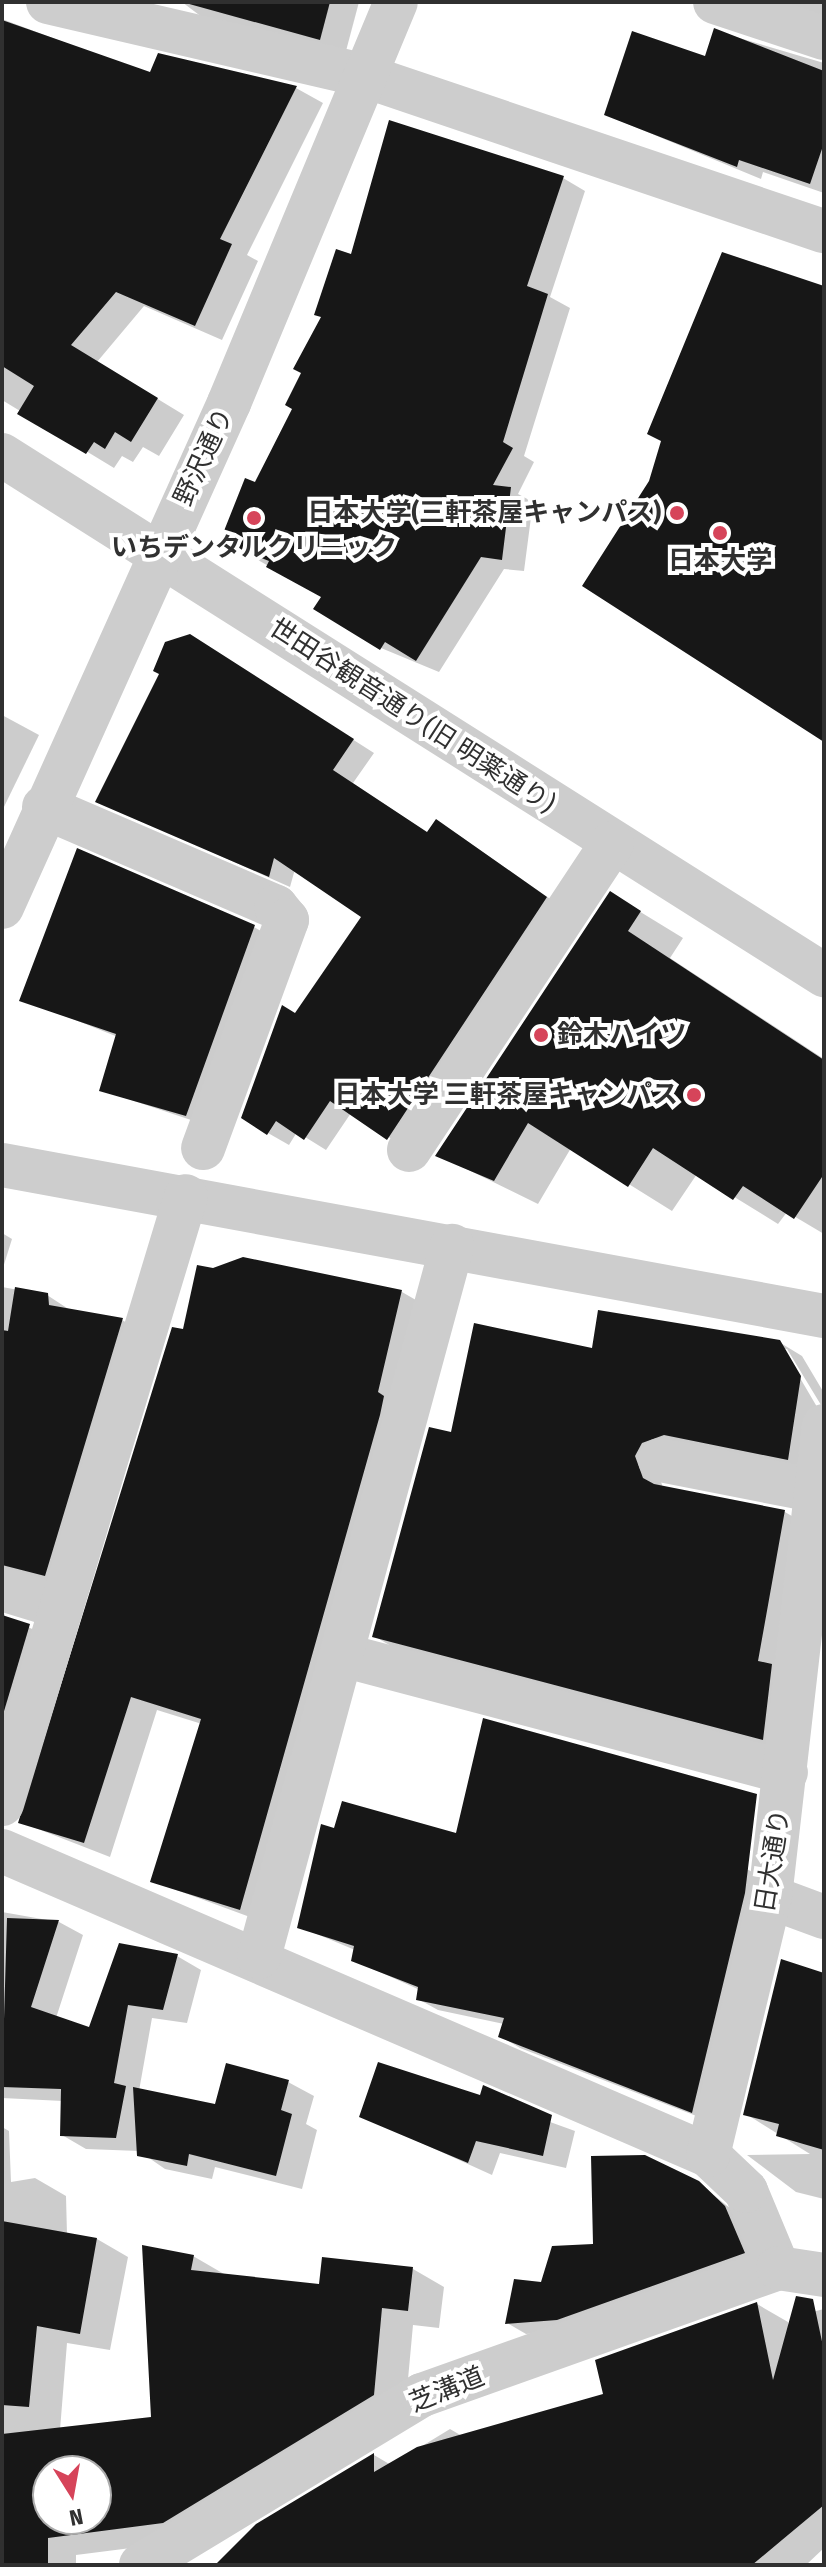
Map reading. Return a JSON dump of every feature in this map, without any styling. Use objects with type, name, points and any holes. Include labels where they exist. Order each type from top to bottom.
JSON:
[{"type":"street","points":[[48,2],[365,76],[824,231]]},
{"type":"street","name":"野沢通り","points":[[2,907],[44,807],[160,554],[396,2]]},
{"type":"street","points":[[715,2],[824,38]]},
{"type":"street","name":"世田谷観音通り(旧 明薬通り)","points":[[2,455],[824,975]]},
{"type":"street","points":[[44,807],[276,907],[287,920],[203,1148]]},
{"type":"street","points":[[409,1150],[612,843]]},
{"type":"street","points":[[2,1165],[186,1196],[824,1316]]},
{"type":"street","points":[[2,1804],[186,1196]]},
{"type":"street","points":[[259,1957],[346,1656],[452,1246]]},
{"type":"street","name":"日大通り","points":[[708,2155],[770,1897],[815,1535],[813,1490],[824,1426]]},
{"type":"street","points":[[660,1460],[813,1490]]},
{"type":"street","points":[[2,1589],[56,1626]]},
{"type":"street","points":[[346,1656],[786,1772]]},
{"type":"street","points":[[2,1851],[259,1957],[708,2155],[746,2191],[778,2268],[824,2275]]},
{"type":"street","points":[[770,1897],[824,1917]]},
{"type":"street","name":"芝溝道","points":[[141,2565],[422,2395],[778,2268]]},
{"type":"building","points":[[182,2],[330,2],[320,40]]},
{"type":"building","points":[[2,20],[150,72],[158,53],[297,86],[220,239],[232,244],[195,326],[116,292],[71,345],[158,398],[131,442],[115,432],[105,449],[94,442],[86,454],[17,414],[34,386],[2,366]]},
{"type":"building","points":[[714,28],[824,71],[824,143],[810,184],[739,160],[737,167],[604,115],[632,31],[705,56]]},
{"type":"building","points":[[389,120],[564,176],[527,286],[548,294],[503,442],[513,448],[493,485],[511,487],[502,560],[481,557],[416,661],[385,642],[380,650],[313,609],[321,597],[266,567],[269,561],[220,541],[245,478],[255,482],[292,409],[285,405],[301,373],[293,369],[321,317],[314,315],[336,249],[351,254]]},
{"type":"building","name":"日本大学","points":[[722,252],[824,286],[824,742],[582,586],[649,481],[661,441],[647,434]]},
{"type":"building","points":[[190,634],[354,739],[333,770],[427,832],[436,819],[547,897],[387,1140],[330,1101],[304,1140],[276,1121],[267,1135],[241,1118],[282,1005],[295,1013],[361,917],[274,858],[269,877],[95,802],[159,674],[153,671],[165,642]]},
{"type":"building","points":[[77,848],[255,925],[186,1116],[99,1091],[116,1034],[19,1001]]},
{"type":"building","name":"日本大学 三軒茶屋キャンパス","points":[[610,891],[641,911],[628,931],[824,1060],[824,1174],[794,1219],[743,1186],[733,1200],[653,1148],[628,1187],[528,1123],[494,1181],[435,1156]]},
{"type":"building","points":[[243,1257],[402,1290],[378,1392],[384,1396],[380,1415],[240,1910],[150,1882],[201,1719],[131,1697],[84,1843],[18,1823],[172,1327],[183,1329],[197,1265],[213,1268]]},
{"type":"building","points":[[15,1287],[48,1293],[49,1305],[123,1318],[45,1576],[2,1565],[2,1330],[8,1331]]},
{"type":"building","points":[[598,1310],[780,1340],[801,1376],[788,1460],[664,1435],[642,1443],[635,1456],[643,1478],[654,1484],[785,1510],[758,1661],[772,1664],[763,1740],[372,1637],[429,1427],[451,1432],[474,1323],[592,1348]]},
{"type":"building","points":[[2,1615],[30,1624],[2,1718]]},
{"type":"building","points":[[483,1718],[757,1794],[745,1893],[692,2113],[498,2037],[504,2018],[416,2000],[418,1987],[351,1961],[354,1946],[297,1928],[321,1824],[334,1828],[342,1801],[456,1833]]},
{"type":"building","points":[[7,1918],[59,1920],[31,2007],[89,2027],[119,1943],[178,1954],[163,2010],[128,2005],[114,2083],[126,2086],[116,2138],[60,2136],[61,2089],[2,2087]]},
{"type":"building","points":[[781,1959],[824,1973],[824,2150],[776,2136],[779,2124],[743,2115]]},
{"type":"building","points":[[378,2062],[480,2095],[483,2085],[552,2115],[543,2156],[476,2141],[468,2163],[359,2117]]},
{"type":"building","points":[[226,2063],[289,2080],[281,2110],[292,2114],[276,2176],[189,2154],[187,2166],[137,2156],[133,2087],[215,2104]]},
{"type":"building","points":[[645,2155],[699,2181],[725,2206],[745,2253],[557,2320],[505,2324],[514,2279],[541,2282],[552,2246],[593,2244],[591,2156]]},
{"type":"building","points":[[2,2221],[97,2238],[80,2334],[37,2326],[29,2407],[2,2405]]},
{"type":"building","points":[[142,2245],[194,2255],[191,2270],[319,2284],[322,2257],[413,2267],[408,2311],[382,2308],[374,2395],[163,2523],[112,2530],[112,2455],[32,2455],[32,2535],[71,2535],[48,2538],[48,2565],[2,2565],[2,2434],[151,2417]]},
{"type":"building","points":[[796,2296],[813,2299],[824,2351],[824,2505],[752,2565],[215,2565],[256,2524],[374,2453],[374,2472],[417,2447],[603,2394],[595,2360],[757,2302],[773,2380]]},
{"type":"place","name":"日本大学(三軒茶屋キャンパス)","points":[[677,513]]},
{"type":"place","name":"いちデンタルクリニック","points":[[254,518]]},
{"type":"place","name":"日本大学","points":[[720,533]]},
{"type":"place","name":"鈴木ハイツ","points":[[541,1035]]},
{"type":"place","name":"日本大学 三軒茶屋キャンパス","points":[[694,1095]]}]
